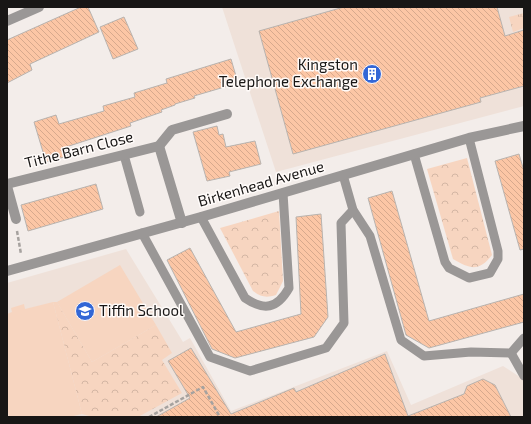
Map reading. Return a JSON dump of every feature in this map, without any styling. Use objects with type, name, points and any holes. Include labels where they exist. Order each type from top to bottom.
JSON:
[{"type":"street","points":[[7,21],[39,7]]},
{"type":"street","points":[[182,222],[159,146],[172,130],[227,114]]},
{"type":"street","name":"Birkenhead Avenue","points":[[7,271],[201,217],[469,138],[524,126]]},
{"type":"street","name":"Tithe Barn Close","points":[[16,219],[7,185],[159,146]]},
{"type":"lane","points":[[414,154],[445,262],[449,268],[469,278],[490,273],[498,259],[498,251],[469,138]]},
{"type":"lane","points":[[124,155],[140,212]]},
{"type":"lane","points":[[343,175],[353,210],[370,236],[401,340],[424,356],[470,352],[511,353]]},
{"type":"lane","points":[[201,217],[245,298],[256,306],[268,306],[282,300],[289,288],[283,193]]},
{"type":"lane","points":[[142,233],[210,358],[250,371],[326,348],[344,323],[341,223],[353,210]]},
{"type":"lane","points":[[511,353],[524,338]]},
{"type":"lane","points":[[511,353],[524,376]]},
{"type":"path","points":[[16,219],[17,238],[24,267]]},
{"type":"path","points":[[149,417],[203,387],[220,417]]},
{"type":"shaded area","name":"Kingston Telephone Exchange","points":[[222,7],[524,7],[524,106],[276,172]]},
{"type":"shaded area","name":"Tiffin School","points":[[126,249],[183,342],[190,338],[231,411],[387,351],[411,405],[503,366],[523,379],[524,417],[7,417],[7,283]]},
{"type":"green space","points":[[524,13],[524,28],[513,32],[509,17]]},
{"type":"green space","points":[[467,158],[492,255],[483,264],[474,267],[469,267],[453,259],[427,169]]},
{"type":"green space","points":[[279,211],[283,281],[276,295],[259,295],[253,291],[220,228]]},
{"type":"green space","points":[[120,265],[156,325],[92,362],[57,302]]},
{"type":"green space","points":[[53,302],[57,302],[92,362],[156,325],[172,353],[162,360],[182,393],[138,417],[93,417],[82,414]]},
{"type":"green space","points":[[53,302],[82,414],[69,417],[9,417],[7,408],[7,314],[12,312],[11,308],[24,304],[25,309]]},
{"type":"building","points":[[81,7],[88,7],[99,32],[30,64],[32,70],[7,83],[7,40]]},
{"type":"building","name":"Kingston Telephone Exchange","points":[[344,7],[497,7],[505,36],[524,30],[524,86],[480,98],[481,102],[293,154],[259,31]]},
{"type":"building","points":[[124,17],[138,49],[113,59],[100,27]]},
{"type":"building","points":[[231,59],[238,83],[194,96],[195,98],[161,110],[162,112],[130,123],[131,126],[66,147],[68,156],[46,162],[34,122],[56,115],[59,124],[104,111],[103,106],[135,97],[134,93],[167,83],[166,79]]},
{"type":"building","points":[[217,126],[219,135],[223,134],[226,147],[255,141],[261,164],[229,172],[230,176],[207,181],[193,132]]},
{"type":"building","points":[[519,154],[524,171],[524,249],[520,250],[495,161]]},
{"type":"building","points":[[96,184],[103,209],[28,231],[21,205]]},
{"type":"building","points":[[392,191],[429,321],[524,294],[524,322],[429,348],[406,335],[368,198]]},
{"type":"building","points":[[321,214],[328,317],[314,337],[235,358],[212,349],[167,260],[190,248],[236,332],[301,314],[296,217]]},
{"type":"building","points":[[191,348],[231,414],[294,388],[296,392],[385,354],[408,416],[464,394],[467,386],[483,379],[495,385],[511,417],[156,417],[190,398],[168,361]]},
{"type":"place","name":"Kingston Telephone Exchange","points":[[372,74]]},
{"type":"place","name":"Tiffin School","points":[[85,311]]}]
